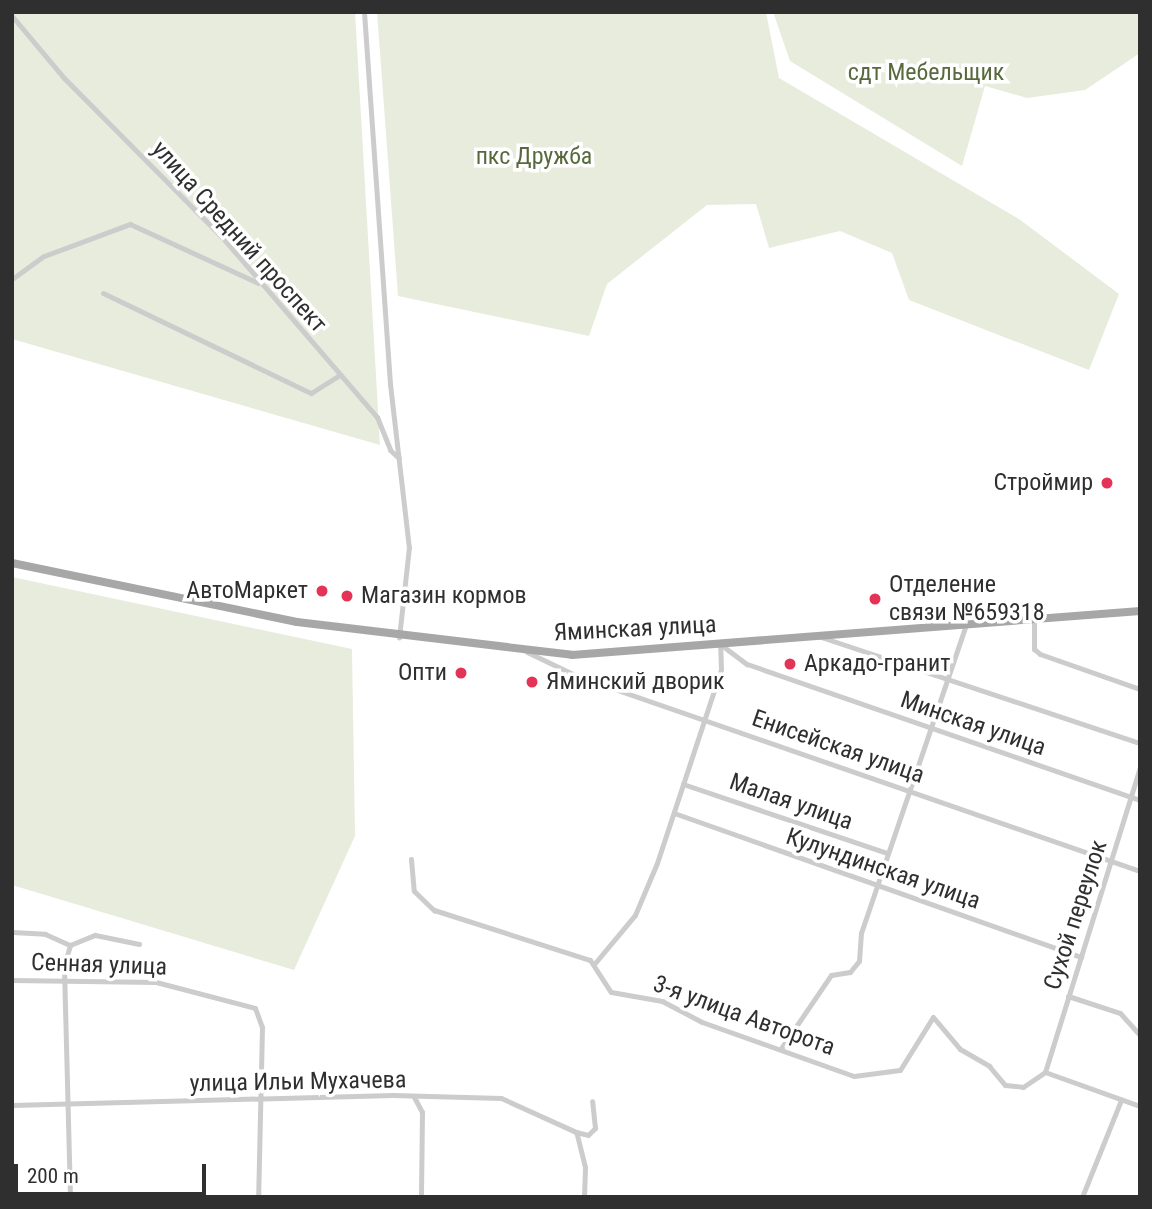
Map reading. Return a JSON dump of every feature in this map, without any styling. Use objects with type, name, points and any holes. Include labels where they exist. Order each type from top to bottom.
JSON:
[{"type":"main road","name":"Яминская улица","points":[[12,564],[297,622],[526,652],[611,654],[1140,611]]},
{"type":"street","points":[[364,12],[409,547],[399,637]]},
{"type":"street","name":"улица Средний проспект","points":[[12,16],[64,78],[222,237],[377,417],[390,450],[400,458]]},
{"type":"street","points":[[12,279],[44,256],[130,224],[249,283],[259,283]]},
{"type":"street","points":[[103,293],[312,393],[340,375]]},
{"type":"street","points":[[1034,619],[1034,649],[1040,654],[1140,689]]},
{"type":"street","points":[[782,1047],[831,975],[858,966],[861,933],[876,885],[945,674],[966,624]]},
{"type":"street","points":[[818,636],[945,674],[1140,743]]},
{"type":"street","points":[[411,859],[414,891],[435,910],[595,963],[635,915],[674,813],[723,661],[720,644]]},
{"type":"street","name":"Минская улица","points":[[720,644],[747,664],[1140,800]]},
{"type":"street","name":"Енисейская улица","points":[[526,652],[577,676],[1140,871]]},
{"type":"street","name":"Сухой переулок","points":[[1045,1072],[1140,767]]},
{"type":"street","name":"Малая улица","points":[[683,784],[887,853]]},
{"type":"street","name":"Кулундинская улица","points":[[674,813],[1081,957]]},
{"type":"street","points":[[12,932],[45,934],[70,945],[93,935],[139,944]]},
{"type":"street","points":[[70,945],[66,980],[70,1197]]},
{"type":"street","name":"3-я улица Авторота","points":[[595,963],[611,992],[655,999],[702,1023],[782,1047],[854,1076],[893,1073],[908,1061],[933,1017],[960,1049],[989,1066],[1005,1085],[1023,1087],[1045,1072]]},
{"type":"street","name":"Сенная улица","points":[[12,980],[178,985],[247,1003],[260,1016],[258,1100]]},
{"type":"street","points":[[1068,996],[1120,1013],[1140,1035]]},
{"type":"street","points":[[1045,1072],[1140,1106]]},
{"type":"street","points":[[414,1097],[422,1111],[421,1197]]},
{"type":"street","name":"улица Ильи Мухачева","points":[[12,1105],[414,1097],[506,1099],[576,1132]]},
{"type":"street","points":[[258,1100],[258,1197]]},
{"type":"street","points":[[1082,1197],[1121,1100]]},
{"type":"street","points":[[583,1197],[585,1167],[576,1132],[588,1135],[595,1128],[592,1101]]},
{"type":"green space","points":[[12,12],[355,12],[380,445],[12,339]]},
{"type":"green space","name":"пкс Дружба","points":[[377,12],[766,12],[779,78],[1019,219],[1119,294],[1089,370],[909,300],[892,253],[840,231],[769,248],[756,204],[707,205],[607,284],[589,336],[398,296]]},
{"type":"green space","name":"сдт Мебельщик","points":[[773,12],[1140,12],[1140,53],[1085,90],[1027,98],[985,86],[962,166],[790,61]]},
{"type":"green space","points":[[12,577],[352,649],[355,836],[294,970],[12,885]]},
{"type":"place","name":"Строймир","points":[[1107,483]]},
{"type":"place","name":"АвтоМаркет","points":[[322,591]]},
{"type":"place","name":"Магазин кормов","points":[[347,596]]},
{"type":"place","name":"Отделение связи №659318","points":[[875,599]]},
{"type":"place","name":"Аркадо-гранит","points":[[790,664]]},
{"type":"place","name":"Опти","points":[[461,673]]},
{"type":"place","name":"Яминский дворик","points":[[532,682]]}]
